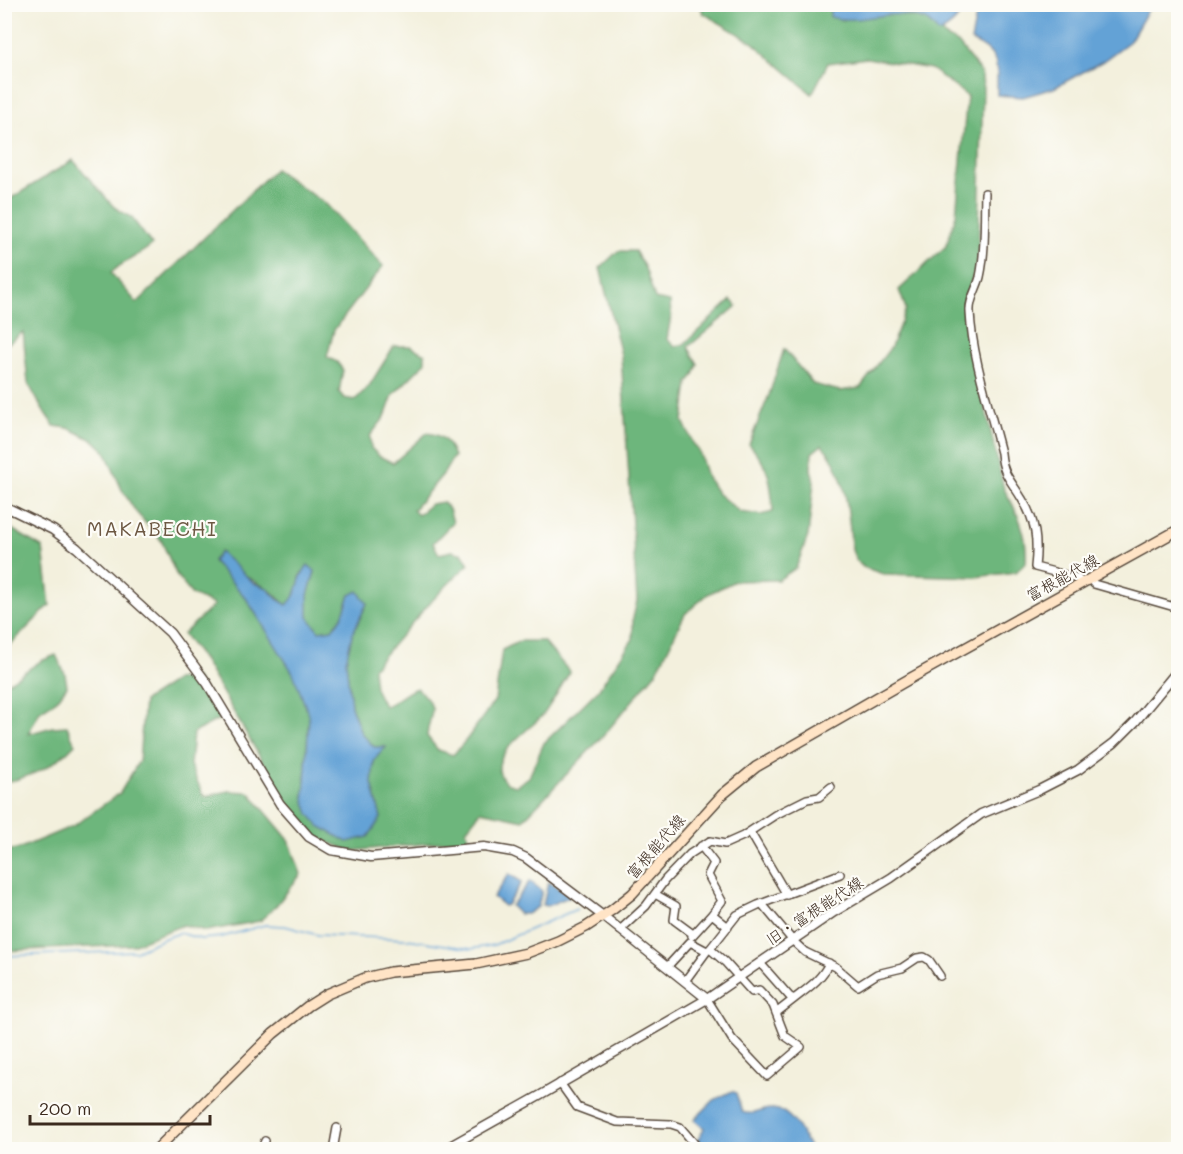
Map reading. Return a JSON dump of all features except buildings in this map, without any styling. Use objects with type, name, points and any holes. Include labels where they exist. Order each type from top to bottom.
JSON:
[{"type":"main road","name":"富根能代線","points":[[156,1149],[273,1034],[327,994],[366,978],[390,972],[476,964],[527,953],[558,941],[603,916],[632,894],[722,795],[756,767],[911,678],[1179,530]]},
{"type":"street","points":[[985,193],[980,279],[972,297],[970,310],[980,370],[1001,453],[1002,466],[1006,478],[1023,499],[1034,524],[1038,543],[1035,567],[1179,608]]},
{"type":"street","points":[[4,506],[53,530],[77,548],[170,633],[207,683],[280,804],[293,822],[309,837],[331,850],[371,857],[484,848],[513,852],[526,858],[707,999],[732,1039],[767,1076],[801,1047],[785,1036],[773,1005],[759,990],[752,992],[725,962],[692,938],[674,920],[676,906],[655,894]]},
{"type":"street","name":"旧・富根能代線","points":[[443,1149],[707,999],[834,912],[891,878],[981,814],[1039,790],[1091,762],[1135,722],[1179,670]]},
{"type":"street","points":[[620,930],[646,906],[663,883],[690,854],[701,846],[710,841],[725,844],[750,832],[775,815],[819,797],[831,787]]},
{"type":"street","points":[[750,832],[787,895]]},
{"type":"street","points":[[667,967],[722,901],[708,875],[714,863],[701,846]]},
{"type":"street","points":[[651,874],[663,883]]},
{"type":"street","points":[[685,981],[737,915],[840,874]]},
{"type":"street","points":[[762,904],[805,952],[829,963],[858,986],[876,974],[903,968],[917,958],[924,957],[929,960],[940,976]]},
{"type":"street","points":[[712,914],[728,927]]},
{"type":"street","points":[[760,963],[790,998],[794,999]]},
{"type":"street","points":[[776,1013],[814,984],[825,972],[829,963]]},
{"type":"street","points":[[560,1083],[577,1107],[617,1122],[671,1124],[680,1127],[700,1149]]},
{"type":"street","points":[[333,1149],[337,1128]]},
{"type":"street","points":[[261,1149],[265,1141]]},
{"type":"green space","points":[[700,5],[855,5],[830,9],[841,20],[894,13],[927,20],[946,37],[958,43],[978,69],[982,76],[983,89],[978,260],[963,310],[1004,489],[1018,515],[1024,533],[1026,562],[1016,572],[975,577],[883,574],[863,567],[856,560],[852,550],[848,509],[842,481],[831,456],[822,445],[812,453],[811,469],[814,482],[808,536],[796,568],[778,580],[735,581],[708,594],[685,614],[657,671],[604,735],[523,820],[481,811],[466,830],[470,839],[351,851],[317,838],[289,807],[204,661],[183,634],[214,605],[192,595],[177,576],[161,540],[136,512],[122,490],[105,451],[93,440],[68,428],[54,426],[28,383],[23,332],[5,346],[5,202],[73,160],[114,207],[132,218],[152,245],[111,273],[137,303],[275,169],[326,204],[383,266],[334,330],[327,357],[337,362],[343,370],[339,392],[344,398],[355,400],[369,386],[394,346],[410,346],[425,354],[425,363],[393,395],[385,417],[370,436],[371,448],[379,456],[393,463],[427,433],[438,435],[447,443],[454,456],[444,473],[413,510],[418,515],[431,504],[443,502],[449,509],[453,522],[433,543],[439,554],[452,551],[463,554],[469,564],[431,601],[373,668],[375,688],[384,706],[417,688],[432,707],[427,736],[438,750],[453,755],[495,700],[502,650],[520,641],[543,641],[570,672],[543,715],[513,743],[501,759],[499,768],[502,778],[507,783],[516,786],[529,777],[544,743],[598,690],[633,639],[633,618],[637,601],[621,355],[600,268],[618,251],[635,251],[645,268],[655,299],[670,302],[671,316],[667,339],[675,347],[684,344],[731,300],[737,306],[688,347],[698,364],[688,383],[683,421],[699,451],[707,477],[717,493],[740,512],[761,515],[773,512],[770,483],[761,460],[749,444],[769,395],[784,349],[813,384],[840,391],[860,388],[891,347],[906,309],[899,290],[946,246],[956,215],[967,96],[931,69],[867,58],[828,63],[812,94],[752,42],[703,13]],"holes":[[[220,552],[241,572],[268,589],[287,605],[296,595],[301,574],[309,566],[315,572],[308,595],[308,618],[319,631],[332,629],[342,617],[350,595],[367,603],[352,635],[346,661],[351,706],[361,733],[374,747],[385,747],[374,760],[372,783],[381,818],[304,798],[309,716],[294,673],[246,598],[213,561]]]},
{"type":"green space","points":[[5,525],[43,548],[50,605],[5,650]]},
{"type":"green space","points":[[56,655],[65,674],[67,686],[57,700],[40,711],[28,734],[52,727],[67,726],[75,744],[59,759],[43,769],[5,783],[5,685],[41,661]]},
{"type":"green space","points":[[194,676],[223,717],[193,733],[190,765],[204,797],[228,791],[249,792],[289,840],[301,874],[275,907],[260,921],[206,931],[183,925],[132,945],[5,951],[4,851],[18,849],[73,826],[120,793],[139,761],[144,701],[176,680]]},
{"type":"water","points":[[855,4],[963,5],[955,22],[939,33],[927,21],[900,14],[853,19],[830,17],[830,9]]},
{"type":"water","points":[[978,4],[1151,5],[1130,41],[1103,61],[1054,88],[1023,97],[997,95],[995,62],[988,50],[971,41]]},
{"type":"water","points":[[220,552],[254,583],[267,588],[277,599],[287,605],[295,595],[301,575],[308,565],[315,571],[308,595],[308,617],[319,631],[332,629],[342,617],[350,595],[358,591],[367,603],[352,635],[346,661],[351,706],[361,733],[374,747],[386,747],[374,760],[372,783],[381,818],[368,837],[347,842],[319,826],[309,814],[304,799],[309,716],[293,673],[246,598],[213,561]]},
{"type":"water","points":[[509,874],[522,882],[504,906],[493,897]]},
{"type":"water","points":[[530,881],[542,891],[538,907],[527,914],[519,914],[511,906]]},
{"type":"water","points":[[548,882],[569,897],[547,906],[543,905]]},
{"type":"water","points":[[732,1091],[736,1093],[742,1112],[751,1113],[771,1109],[785,1113],[795,1123],[810,1149],[709,1149],[698,1140],[704,1128],[694,1120],[714,1100]]},
{"type":"waterway","points":[[4,956],[136,951],[180,933],[201,939],[222,937],[265,925],[285,926],[318,935],[407,939],[471,949],[494,945],[577,909]]},
{"type":"district","name":"MAKABECHI","points":[[152,528]]}]
